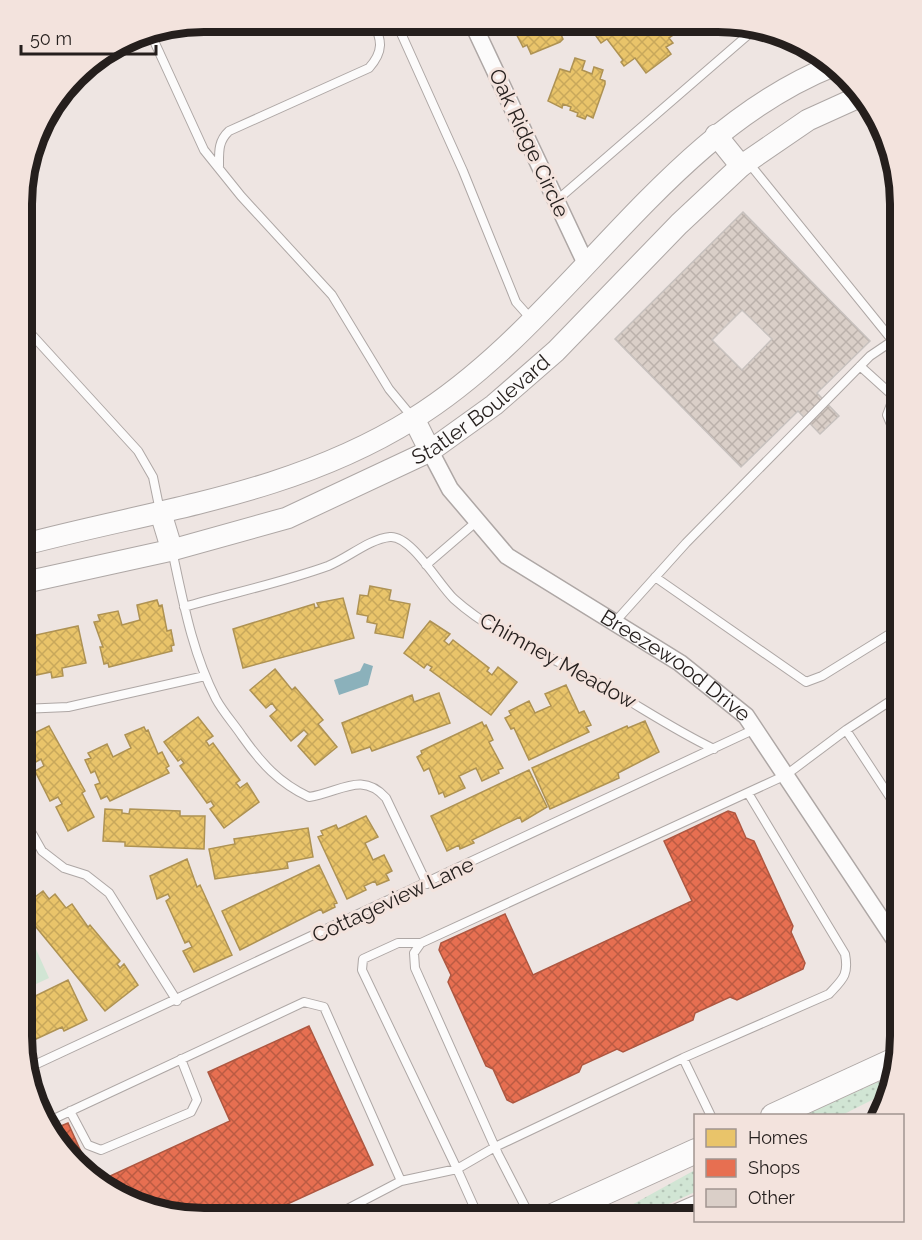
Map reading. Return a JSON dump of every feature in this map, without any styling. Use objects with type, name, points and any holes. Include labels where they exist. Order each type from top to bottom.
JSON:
[{"type":"main road","points":[[777,1114],[888,1063]]},
{"type":"main road","points":[[568,1208],[694,1152]]},
{"type":"street","name":"Oak Ridge Circle","points":[[477,32],[586,264]]},
{"type":"street","name":"Statler Boulevard","points":[[32,543],[161,514],[271,485],[345,455],[414,419],[485,365],[716,135],[765,102],[823,67]]},
{"type":"street","name":"Statler Boulevard","points":[[32,581],[172,550],[287,519],[430,451],[494,405],[556,351],[679,225],[744,164],[808,120],[855,99]]},
{"type":"street","points":[[716,135],[744,164]]},
{"type":"street","name":"Breezewood Drive","points":[[414,419],[450,489],[507,556],[680,663],[746,716],[890,932]]},
{"type":"street","points":[[161,514],[172,550]]},
{"type":"lane","points":[[219,166],[219,146],[222,137],[229,131],[369,68],[382,48],[378,32]]},
{"type":"lane","points":[[400,32],[463,171],[516,303],[532,320]]},
{"type":"lane","points":[[556,201],[749,34]]},
{"type":"lane","points":[[153,40],[196,138],[241,196],[332,295],[389,389],[414,419]]},
{"type":"lane","points":[[744,164],[890,338]]},
{"type":"lane","points":[[32,335],[138,451],[153,477],[161,514]]},
{"type":"lane","points":[[614,623],[655,577],[860,366],[890,342]]},
{"type":"lane","points":[[860,366],[890,393]]},
{"type":"lane","points":[[890,406],[886,415],[890,424]]},
{"type":"lane","points":[[426,565],[476,522]]},
{"type":"lane","name":"Chimney Meadow","points":[[184,607],[285,581],[336,563],[378,541],[392,537],[405,542],[453,598],[485,623],[543,656],[593,679],[684,735],[714,749]]},
{"type":"lane","points":[[172,550],[192,642],[205,676],[217,701],[252,750],[274,777],[309,797],[365,783],[376,787],[386,798],[427,884]]},
{"type":"lane","points":[[655,577],[806,682],[822,676],[890,634]]},
{"type":"lane","points":[[32,709],[68,707],[205,676]]},
{"type":"lane","points":[[475,1208],[362,970],[363,959],[398,943],[421,943],[786,775],[846,730],[890,701]]},
{"type":"lane","name":"Cottageview Lane","points":[[34,1065],[177,1001],[756,729]]},
{"type":"lane","points":[[846,730],[890,797]]},
{"type":"lane","points":[[350,1208],[401,1182],[457,1169],[495,1146],[683,1058],[829,994],[848,969],[846,954],[748,793]]},
{"type":"lane","points":[[32,833],[42,851],[64,868],[86,875],[110,893],[177,1001]]},
{"type":"lane","points":[[421,943],[414,953],[416,968],[495,1146],[526,1208]]},
{"type":"lane","points":[[53,1119],[304,1002],[324,1007],[401,1182]]},
{"type":"lane","points":[[683,1058],[710,1114]]},
{"type":"lane","points":[[70,1111],[88,1145],[101,1150],[191,1112],[197,1101],[181,1059]]},
{"type":"green space","points":[[32,940],[49,978],[32,986]]},
{"type":"green space","points":[[885,1079],[879,1096],[844,1114],[807,1114]]},
{"type":"green space","points":[[694,1171],[694,1192],[660,1208],[626,1208]]},
{"type":"water","points":[[364,663],[373,666],[368,685],[339,695],[334,680],[360,671]]},
{"type":"building: Homes","points":[[515,32],[560,32],[563,39],[531,54],[527,45],[523,47]]},
{"type":"building: Homes","points":[[601,32],[676,33],[669,38],[673,43],[666,47],[671,54],[646,73],[635,58],[624,66],[621,62],[623,60],[607,39],[601,43],[596,36]]},
{"type":"building: Homes","points":[[575,58],[585,61],[582,70],[592,74],[594,67],[603,70],[600,79],[605,81],[605,84],[593,118],[587,115],[585,119],[577,116],[578,113],[570,110],[571,107],[563,104],[562,108],[548,101],[560,69],[570,72]]},
{"type":"building: Homes","points":[[370,586],[391,590],[389,600],[410,604],[403,638],[375,633],[377,624],[367,622],[368,616],[357,614],[360,595],[368,596]]},
{"type":"building: Homes","points":[[343,598],[354,638],[243,668],[233,629],[314,604],[315,608],[319,607],[317,603]]},
{"type":"building: Homes","points":[[157,600],[159,606],[162,605],[167,631],[171,630],[174,645],[171,646],[172,651],[109,667],[108,663],[104,664],[100,647],[103,647],[94,622],[100,621],[98,615],[118,611],[122,625],[140,620],[137,605]]},
{"type":"building: Homes","points":[[430,621],[450,634],[444,641],[449,645],[453,640],[489,668],[487,671],[492,675],[498,667],[517,682],[491,715],[430,670],[432,667],[427,664],[424,668],[404,653]]},
{"type":"building: Homes","points":[[78,626],[86,663],[62,668],[63,676],[52,678],[51,672],[32,676],[32,636]]},
{"type":"building: Homes","points":[[275,669],[292,690],[295,687],[323,720],[318,724],[337,747],[315,765],[298,746],[308,734],[304,730],[291,741],[270,716],[277,710],[272,703],[266,708],[250,690]]},
{"type":"building: Homes","points":[[566,685],[579,713],[584,711],[591,725],[586,727],[589,732],[529,760],[514,728],[511,729],[505,718],[511,715],[509,711],[529,701],[535,713],[551,706],[545,694]]},
{"type":"building: Homes","points":[[439,693],[450,723],[372,751],[370,747],[352,753],[342,723],[412,695],[414,702]]},
{"type":"building: Homes","points":[[198,717],[213,736],[206,741],[209,746],[213,743],[240,780],[236,783],[240,788],[247,783],[259,802],[224,828],[210,809],[214,806],[211,801],[207,803],[180,766],[184,763],[181,759],[178,761],[164,742]]},
{"type":"building: Homes","points":[[645,721],[659,752],[618,773],[619,778],[550,809],[532,768],[627,726],[628,728]]},
{"type":"building: Homes","points":[[482,722],[484,726],[486,725],[493,740],[489,742],[503,768],[498,770],[499,773],[482,781],[476,768],[459,776],[465,788],[445,797],[443,792],[439,794],[429,768],[424,771],[417,757],[422,754],[421,751]]},
{"type":"building: Homes","points":[[49,726],[85,791],[82,793],[94,817],[68,831],[56,807],[62,804],[58,797],[50,801],[35,771],[44,766],[41,759],[34,763],[32,759],[32,734]]},
{"type":"building: Homes","points":[[144,727],[146,731],[148,730],[158,754],[162,752],[169,766],[166,768],[169,773],[110,801],[107,796],[101,799],[95,785],[100,783],[95,771],[91,773],[85,760],[91,758],[88,753],[107,744],[113,757],[131,748],[125,735]]},
{"type":"building: Homes","points":[[529,770],[547,807],[522,822],[520,817],[472,840],[474,843],[460,849],[459,845],[447,851],[431,816]]},
{"type":"building: Homes","points":[[105,809],[122,810],[122,813],[129,814],[130,809],[180,811],[180,816],[205,816],[204,849],[125,846],[125,842],[103,841]]},
{"type":"building: Homes","points":[[366,816],[378,837],[365,843],[373,860],[384,855],[392,871],[386,874],[389,880],[377,885],[375,881],[364,886],[366,890],[347,899],[318,837],[323,835],[321,831],[336,825],[338,829]]},
{"type":"building: Homes","points":[[308,828],[313,857],[287,862],[288,868],[215,879],[209,849],[235,844],[234,839]]},
{"type":"building: Homes","points":[[187,859],[197,887],[200,885],[232,955],[194,972],[183,951],[192,947],[189,941],[185,943],[166,901],[170,898],[168,894],[157,899],[150,876]]},
{"type":"building: Homes","points":[[319,865],[337,903],[334,904],[335,907],[323,913],[321,909],[240,950],[222,911]]},
{"type":"building: Homes","points":[[43,891],[49,899],[55,894],[66,908],[72,904],[88,927],[90,925],[120,961],[117,964],[120,968],[124,964],[138,985],[105,1011],[32,922],[34,910],[32,899]]},
{"type":"building: Homes","points":[[68,980],[87,1020],[64,1031],[62,1027],[32,1041],[32,998]]},
{"type":"building: Shops","points":[[728,811],[735,813],[746,838],[754,841],[793,926],[791,932],[805,963],[803,969],[737,1000],[730,997],[695,1013],[693,1020],[623,1052],[617,1049],[582,1065],[579,1072],[513,1103],[507,1100],[493,1069],[486,1066],[448,982],[451,975],[439,950],[441,943],[505,914],[533,975],[692,901],[664,841]]},
{"type":"building: Shops","points":[[309,1026],[373,1165],[279,1208],[181,1207],[159,1203],[138,1195],[106,1178],[230,1121],[208,1072]]},
{"type":"building: Shops","points":[[68,1123],[85,1161],[67,1141],[57,1127]]},
{"type":"building: Other","points":[[743,212],[870,341],[817,393],[839,416],[820,434],[798,411],[741,467],[615,339]],"holes":[[[742,310],[772,339],[742,370],[712,340]]]}]
